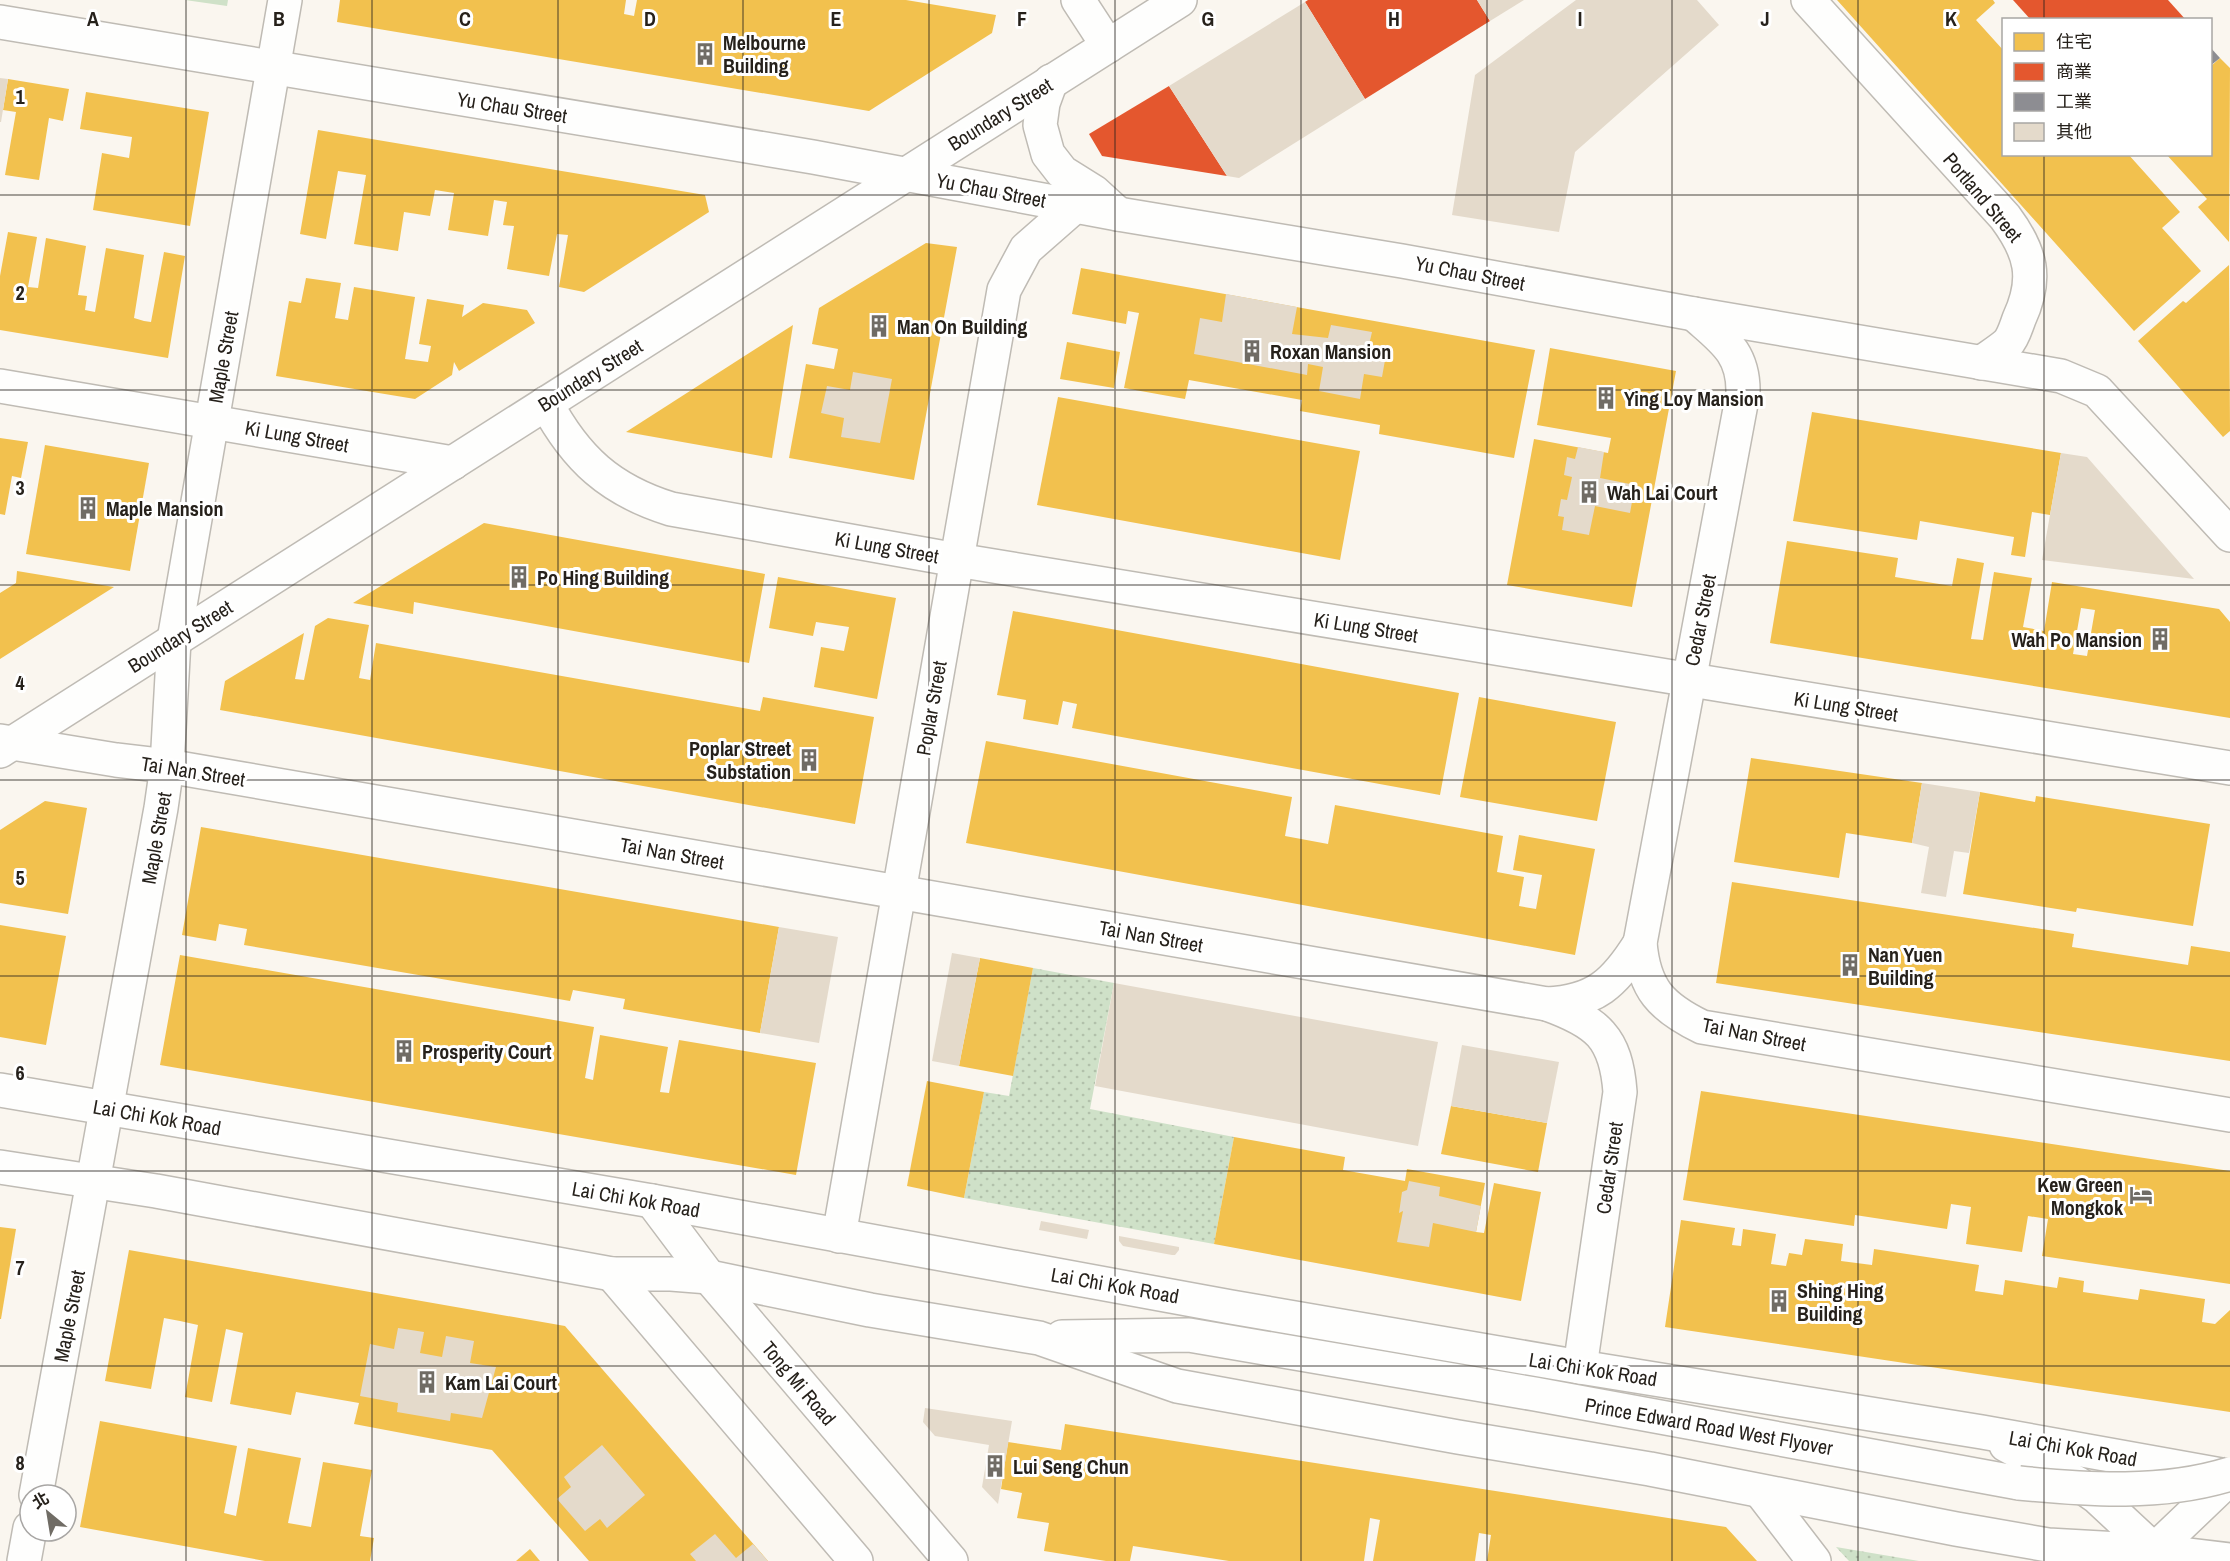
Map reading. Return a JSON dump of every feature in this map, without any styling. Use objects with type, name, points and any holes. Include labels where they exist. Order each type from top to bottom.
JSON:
[{"type":"street","name":"Maple Street","points":[[38,1483],[108,1109],[167,766],[174,640],[285,0]]},
{"type":"street","points":[[1078,0],[1108,46]]},
{"type":"street","name":"Boundary Street","points":[[4,745],[174,640],[1180,0]]},
{"type":"street","name":"Portland Street","points":[[1808,0],[2005,217],[2020,238],[2029,261],[2031,286],[2008,343],[1981,363]]},
{"type":"street","name":"Yu Chau Street","points":[[0,22],[905,174],[1118,214],[1402,261],[1981,363]]},
{"type":"street","points":[[1051,81],[1042,103],[1040,125],[1048,154],[1062,172],[1094,192],[1118,214]]},
{"type":"street","name":"Poplar Street","points":[[838,1236],[1005,290],[1026,249],[1075,206]]},
{"type":"street","name":"Cedar Street","points":[[1640,943],[1743,393],[1743,376],[1739,362],[1729,346],[1694,314]]},
{"type":"street","points":[[1981,363],[2061,376],[2097,391],[2226,523]]},
{"type":"street","name":"Ki Lung Street","points":[[0,386],[453,463]]},
{"type":"street","name":"Ki Lung Street","points":[[546,403],[576,451],[596,471],[619,488],[644,501],[671,509],[957,560],[2230,768]]},
{"type":"street","name":"Tai Nan Street","points":[[4,745],[167,766],[1547,1004],[1567,1003],[1585,998],[1602,989],[1622,968],[1640,943]]},
{"type":"street","name":"Tai Nan Street","points":[[1640,943],[1642,965],[1649,985],[1663,1003],[1680,1016],[1702,1027],[2230,1115]]},
{"type":"street","name":"Cedar Street","points":[[1547,1004],[1582,1018],[1597,1030],[1610,1047],[1618,1069],[1620,1092],[1580,1367]]},
{"type":"street","name":"Lai Chi Kok Road","points":[[0,1090],[652,1201],[1580,1367],[1982,1432],[2230,1476]]},
{"type":"street","name":"Lai Chi Kok Road","points":[[0,1167],[156,1191],[612,1274],[671,1274],[709,1277],[870,1310],[1039,1338],[1177,1386],[1434,1433],[1650,1469],[1956,1529],[2048,1545],[2155,1558],[2230,1560]]},
{"type":"street","name":"Tong Mi Road","points":[[652,1201],[709,1277],[951,1561]]},
{"type":"street","points":[[612,1274],[856,1561]]},
{"type":"street","name":"Lai Chi Kok Road","points":[[1039,1338],[1189,1335]]},
{"type":"street","name":"Prince Edward Road West Flyover","points":[[1189,1335],[1534,1394],[2019,1483],[2088,1490],[2157,1488],[2230,1476]]},
{"type":"street","points":[[1982,1432],[2091,1493],[2155,1558],[2230,1476]]},
{"type":"street","points":[[1761,1492],[1814,1561]]},
{"type":"street","points":[[24,1561],[27,1543]]},
{"type":"green space","points":[[185,0],[228,0],[227,6]]},
{"type":"green space","points":[[1033,968],[1114,983],[1090,1109],[1234,1137],[1214,1244],[964,1198],[984,1092],[1009,1096]]},
{"type":"green space","points":[[1836,1547],[1919,1561],[1849,1561]]},
{"type":"building: 住宅","points":[[340,0],[626,0],[624,14],[634,16],[637,0],[906,0],[996,15],[992,33],[869,111],[337,22]]},
{"type":"building: 住宅","points":[[1837,0],[1993,0],[1995,3],[1976,20],[2002,49],[2002,156],[2130,156],[2180,212],[2162,228],[2201,271],[2134,331]]},
{"type":"building: 住宅","points":[[2220,58],[2230,68],[2229,242],[2198,207],[2207,199],[2168,156],[2212,156],[2212,65]]},
{"type":"building: 住宅","points":[[8,79],[69,89],[63,121],[49,118],[39,180],[5,175],[16,112],[3,110]]},
{"type":"building: 住宅","points":[[86,92],[209,112],[190,226],[93,210],[102,153],[129,158],[132,137],[80,129]]},
{"type":"building: 住宅","points":[[318,130],[705,195],[709,212],[584,292],[559,287],[568,235],[557,234],[549,276],[507,269],[514,226],[503,225],[507,202],[494,200],[488,236],[448,230],[454,193],[435,190],[430,216],[404,212],[398,251],[354,244],[366,175],[338,171],[326,239],[300,234]]},
{"type":"building: 住宅","points":[[8,232],[37,237],[28,287],[38,288],[46,238],[86,246],[78,295],[87,296],[85,310],[95,312],[106,248],[144,255],[134,318],[151,322],[164,252],[185,256],[168,358],[0,330],[0,276]]},
{"type":"building: 住宅","points":[[926,243],[957,247],[914,480],[789,458],[806,364],[834,369],[838,349],[812,344],[819,308]]},
{"type":"building: 住宅","points":[[2229,265],[2230,431],[2223,437],[2138,341],[2183,301],[2186,303]]},
{"type":"building: 住宅","points":[[1081,268],[1535,350],[1514,458],[1379,434],[1380,425],[1300,411],[1302,400],[1189,380],[1185,399],[1124,388],[1139,313],[1128,311],[1126,324],[1072,314]]},
{"type":"building: 住宅","points":[[306,278],[341,283],[335,318],[348,320],[354,287],[415,297],[405,359],[428,362],[431,346],[419,344],[427,299],[464,305],[462,317],[483,303],[527,310],[535,323],[459,371],[454,362],[452,375],[415,399],[276,376],[289,301],[301,303]]},
{"type":"building: 住宅","points":[[793,325],[772,458],[626,432]]},
{"type":"building: 住宅","points":[[1067,342],[1120,352],[1114,388],[1060,379]]},
{"type":"building: 住宅","points":[[1550,348],[1676,371],[1632,607],[1507,585],[1534,439],[1608,453],[1611,438],[1537,425]]},
{"type":"building: 住宅","points":[[1058,397],[1360,451],[1340,560],[1037,505]]},
{"type":"building: 住宅","points":[[1812,412],[2061,453],[2050,515],[2032,512],[2025,557],[2011,555],[2014,537],[1920,521],[1917,540],[1793,521]]},
{"type":"building: 住宅","points":[[0,438],[28,442],[21,478],[12,476],[5,515],[0,514]]},
{"type":"building: 住宅","name":"Maple Mansion","points":[[45,445],[149,463],[130,571],[26,554]]},
{"type":"building: 住宅","name":"Po Hing Building","points":[[484,523],[765,574],[749,663],[414,602],[413,614],[353,603]]},
{"type":"building: 住宅","points":[[1787,541],[1898,558],[1895,577],[1952,586],[1957,558],[1984,563],[1971,639],[1983,640],[1994,572],[2032,578],[2023,627],[2044,631],[2052,582],[2219,609],[2230,622],[2230,718],[1770,643]],"holes":[[[2081,608],[2095,610],[2087,656],[2073,654]]]},
{"type":"building: 住宅","points":[[17,571],[114,587],[0,659],[0,593],[16,583]]},
{"type":"building: 住宅","points":[[778,577],[896,598],[877,699],[814,687],[821,647],[844,651],[849,627],[816,622],[813,636],[769,628]]},
{"type":"building: 住宅","points":[[1013,611],[1459,693],[1440,795],[1072,728],[1077,704],[1063,701],[1058,725],[1023,719],[1026,700],[997,695]]},
{"type":"building: 住宅","points":[[328,618],[369,625],[359,678],[370,680],[376,643],[760,711],[763,697],[874,717],[855,824],[220,710],[225,681],[304,633],[295,679],[304,680],[315,626]]},
{"type":"building: 住宅","points":[[1479,697],[1616,722],[1597,821],[1460,797]]},
{"type":"building: 住宅","points":[[986,741],[1292,797],[1285,836],[1328,844],[1335,805],[1503,836],[1497,872],[1524,877],[1519,906],[1536,909],[1542,875],[1513,870],[1519,835],[1595,849],[1575,955],[966,843]]},
{"type":"building: 住宅","points":[[1751,758],[1922,783],[1912,843],[1846,833],[1839,878],[1734,862]]},
{"type":"building: 住宅","points":[[1980,792],[2035,802],[2036,796],[2210,824],[2193,926],[2077,908],[2076,912],[1963,894]]},
{"type":"building: 住宅","points":[[45,801],[87,808],[68,914],[0,903],[0,830]]},
{"type":"building: 住宅","points":[[201,827],[779,927],[760,1033],[623,1009],[625,999],[573,990],[570,1001],[244,945],[247,929],[219,924],[216,941],[182,935]]},
{"type":"building: 住宅","points":[[1732,882],[2074,934],[2072,947],[2188,965],[2191,946],[2230,952],[2230,1061],[1716,983]]},
{"type":"building: 住宅","points":[[0,925],[66,936],[46,1045],[0,1037]]},
{"type":"building: 住宅","points":[[180,955],[594,1027],[585,1078],[593,1080],[600,1035],[668,1047],[660,1092],[669,1093],[679,1040],[816,1063],[796,1175],[160,1065]]},
{"type":"building: 住宅","points":[[980,958],[1033,968],[1013,1076],[959,1066]]},
{"type":"building: 住宅","points":[[927,1081],[984,1092],[964,1198],[907,1186]]},
{"type":"building: 住宅","points":[[1701,1091],[2230,1171],[2230,1284],[2042,1256],[2048,1219],[2028,1216],[2022,1252],[1966,1244],[1971,1207],[1951,1204],[1947,1229],[1855,1215],[1854,1226],[1683,1200]]},
{"type":"building: 住宅","points":[[1451,1106],[1547,1123],[1538,1172],[1441,1154]]},
{"type":"building: 住宅","points":[[1234,1137],[1345,1157],[1343,1170],[1405,1181],[1407,1169],[1485,1183],[1476,1232],[1484,1233],[1494,1183],[1541,1192],[1521,1301],[1214,1244]]},
{"type":"building: 住宅","points":[[1681,1220],[1735,1228],[1732,1245],[1741,1246],[1743,1229],[1776,1234],[1771,1264],[1786,1266],[1789,1253],[1802,1255],[1805,1239],[1843,1244],[1841,1261],[1872,1265],[1874,1249],[1979,1265],[1975,1291],[2003,1295],[2005,1280],[2057,1288],[2059,1277],[2084,1281],[2083,1292],[2138,1300],[2140,1289],[2205,1299],[2202,1322],[2215,1324],[2230,1310],[2230,1412],[1665,1327]]},
{"type":"building: 住宅","points":[[0,1227],[16,1229],[1,1319],[0,1319]]},
{"type":"building: 住宅","points":[[129,1250],[565,1326],[768,1561],[589,1561],[492,1450],[354,1424],[359,1403],[296,1392],[291,1415],[230,1404],[243,1333],[226,1329],[212,1402],[185,1397],[198,1325],[180,1321],[164,1318],[151,1389],[105,1381]]},
{"type":"building: 住宅","points":[[100,1421],[237,1446],[224,1513],[236,1516],[248,1448],[301,1458],[288,1523],[311,1527],[323,1462],[372,1470],[360,1536],[374,1538],[370,1561],[265,1561],[80,1527]]},
{"type":"building: 住宅","points":[[1065,1424],[1726,1527],[1757,1561],[1487,1561],[1491,1535],[1479,1533],[1475,1561],[1373,1561],[1380,1520],[1370,1518],[1364,1561],[1229,1561],[1133,1546],[1130,1561],[1106,1561],[1044,1551],[1049,1523],[1017,1518],[1022,1493],[1001,1489],[1008,1442],[1061,1450]]},
{"type":"building: 住宅","points":[[530,1549],[540,1561],[516,1561]]},
{"type":"building: 商業","points":[[1308,0],[1477,0],[1490,21],[1365,99],[1305,2]]},
{"type":"building: 商業","points":[[2013,0],[2168,0],[2184,18],[2029,18]]},
{"type":"building: 商業","points":[[1169,86],[1227,176],[1102,156],[1089,134]]},
{"type":"building: 工業","points":[[2212,49],[2220,58],[2212,64]]},
{"type":"building: 其他","points":[[1477,0],[1524,0],[1490,21]]},
{"type":"building: 其他","points":[[1576,0],[1697,0],[1719,25],[1575,152],[1559,232],[1452,215],[1475,75]]},
{"type":"building: 其他","points":[[1305,2],[1365,99],[1239,178],[1227,176],[1169,86]]},
{"type":"building: 其他","points":[[0,78],[8,79],[1,122],[0,122]]},
{"type":"building: 其他","points":[[1226,294],[1297,307],[1292,334],[1328,338],[1331,325],[1372,332],[1369,345],[1387,349],[1382,377],[1364,374],[1360,399],[1319,391],[1323,367],[1308,364],[1307,375],[1194,354],[1200,318],[1222,322]]},
{"type":"building: 其他","points":[[853,372],[892,379],[880,443],[841,437],[844,418],[821,413],[827,386],[850,390]]},
{"type":"building: 其他","points":[[1578,447],[1604,452],[1600,478],[1635,485],[1630,513],[1595,506],[1589,535],[1562,530],[1564,517],[1558,516],[1561,499],[1567,500],[1572,477],[1564,475],[1567,457],[1575,459]]},
{"type":"building: 其他","points":[[2061,453],[2087,457],[2194,579],[2042,560]]},
{"type":"building: 其他","points":[[1922,783],[1980,792],[1969,853],[1954,851],[1946,897],[1921,893],[1929,847],[1912,843]]},
{"type":"building: 其他","points":[[779,927],[838,937],[819,1043],[760,1033]]},
{"type":"building: 其他","points":[[952,953],[980,958],[959,1066],[932,1061]]},
{"type":"building: 其他","points":[[1114,983],[1438,1042],[1418,1146],[1095,1086]]},
{"type":"building: 其他","points":[[1462,1045],[1559,1062],[1547,1123],[1451,1106]]},
{"type":"building: 其他","points":[[1409,1181],[1440,1187],[1439,1196],[1481,1206],[1476,1232],[1433,1223],[1429,1247],[1397,1242],[1403,1211],[1399,1213],[1402,1192],[1407,1190]]},
{"type":"building: 其他","points":[[1041,1221],[1089,1230],[1087,1239],[1039,1230]]},
{"type":"building: 其他","points":[[1119,1236],[1179,1247],[1179,1250],[1172,1255],[1123,1246],[1119,1241]]},
{"type":"building: 其他","points":[[398,1328],[424,1332],[420,1353],[442,1357],[446,1336],[474,1341],[470,1363],[496,1367],[482,1418],[451,1413],[450,1421],[397,1412],[398,1403],[360,1396],[370,1344],[394,1349]]},
{"type":"building: 其他","name":"Lui Seng Chun","points":[[925,1408],[1012,1421],[998,1504],[982,1487],[989,1445],[935,1436],[923,1422]]},
{"type":"building: 其他","points":[[602,1445],[645,1495],[607,1528],[600,1519],[585,1531],[557,1499],[571,1487],[564,1477]]},
{"type":"building: 其他","points":[[715,1534],[736,1558],[753,1544],[768,1561],[696,1561],[690,1554]]},
{"type":"place","name":"Melbourne Building","points":[[705,54]]},
{"type":"place","name":"Man On Building","points":[[879,326]]},
{"type":"place","name":"Roxan Mansion","points":[[1252,351]]},
{"type":"place","name":"Ying Loy Mansion","points":[[1606,398]]},
{"type":"place","name":"Wah Lai Court","points":[[1589,492]]},
{"type":"place","name":"Maple Mansion","points":[[88,508]]},
{"type":"place","name":"Po Hing Building","points":[[519,577]]},
{"type":"place","name":"Wah Po Mansion","points":[[2160,639]]},
{"type":"place","name":"Poplar Street Substation","points":[[809,760]]},
{"type":"place","name":"Nan Yuen Building","points":[[1850,965]]},
{"type":"place","name":"Prosperity Court","points":[[404,1051]]},
{"type":"place","name":"Kew Green Mongkok","points":[[2141,1195]]},
{"type":"place","name":"Shing Hing Building","points":[[1779,1301]]},
{"type":"place","name":"Kam Lai Court","points":[[427,1382]]},
{"type":"place","name":"Lui Seng Chun","points":[[995,1466]]}]
